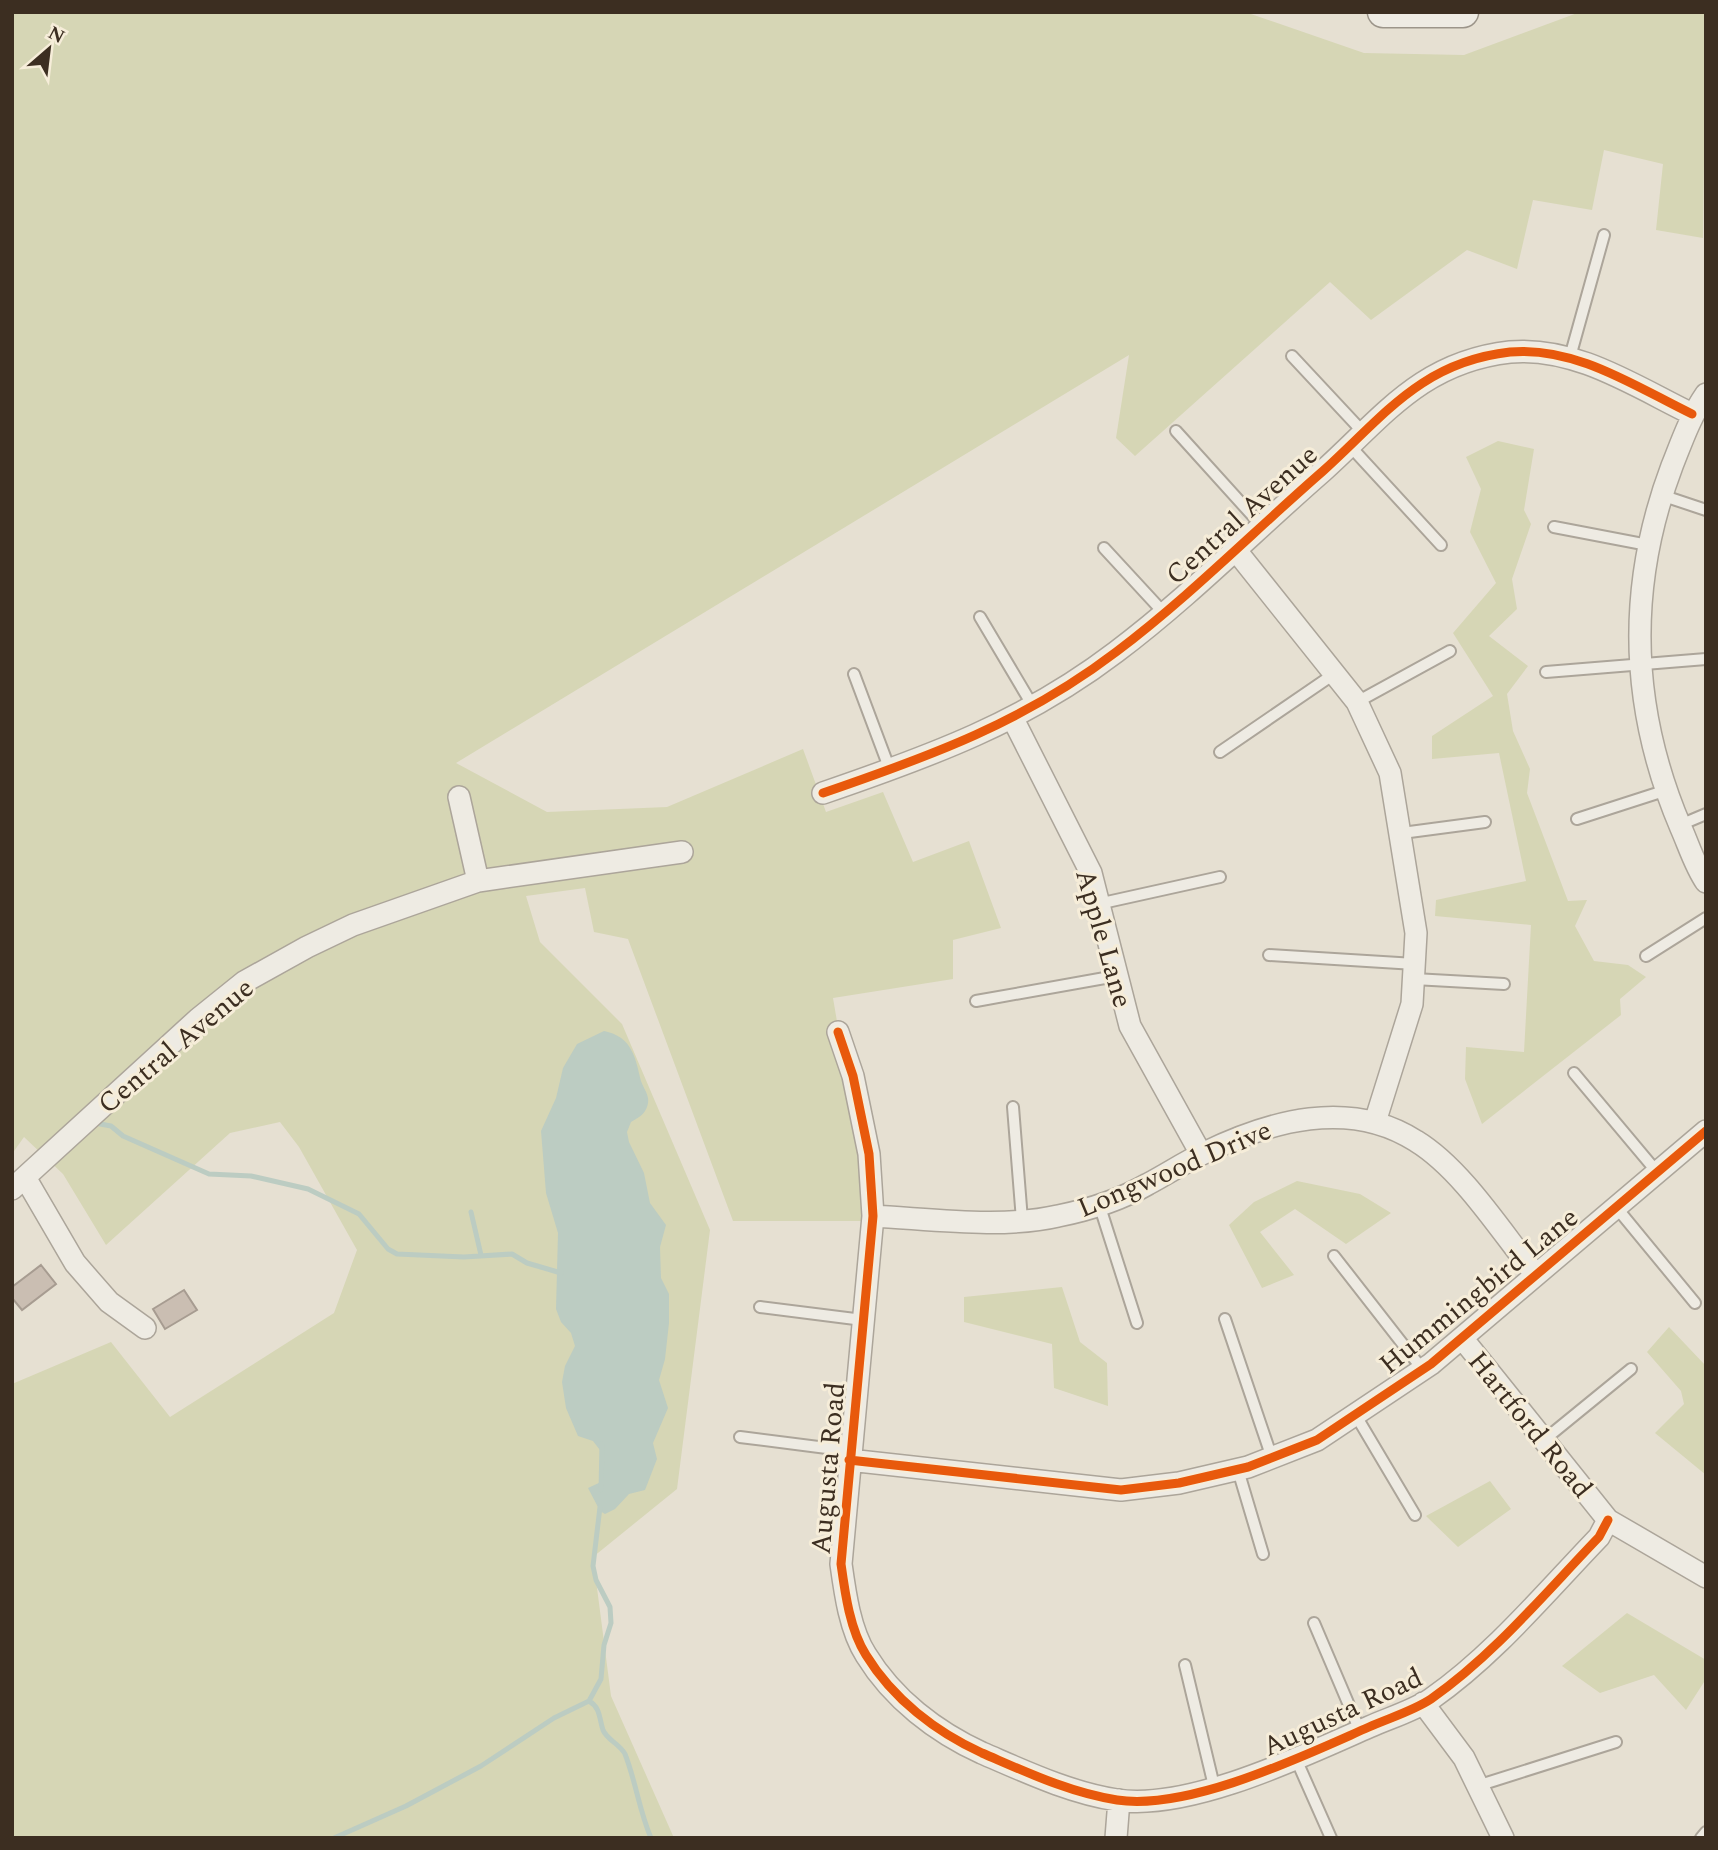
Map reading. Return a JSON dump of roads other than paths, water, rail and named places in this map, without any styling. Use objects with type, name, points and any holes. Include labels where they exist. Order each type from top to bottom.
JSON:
[{"type":"street","points":[[1383,12],[1463,12]]},
{"type":"street","name":"Central Avenue","points":[[823,793],[890,770],[1034,709],[1117,652],[1164,613],[1420,383],[1461,364],[1511,352],[1570,357],[1692,414]]},
{"type":"street","points":[[1706,394],[1692,414],[1661,495],[1648,545],[1639,597],[1639,664],[1655,755],[1680,825],[1706,882]]},
{"type":"street","points":[[1234,548],[1357,702],[1390,773],[1402,833],[1416,933],[1412,1004],[1375,1122]]},
{"type":"street","name":"Apple Lane","points":[[1013,719],[1091,873],[1130,1026],[1201,1154]]},
{"type":"street","points":[[458,797],[478,881]]},
{"type":"street","name":"Central Avenue","points":[[19,1184],[100,1107],[244,982],[353,925],[478,881],[682,852]]},
{"type":"street","name":"Augusta Road","points":[[838,1032],[853,1076],[869,1154],[873,1216],[841,1564],[846,1599],[865,1654],[895,1691],[930,1725],[969,1747],[1024,1772],[1119,1800],[1173,1797],[1265,1773],[1423,1703],[1485,1654],[1599,1537],[1608,1520]]},
{"type":"street","name":"Longwood Drive","points":[[873,1216],[970,1221],[1057,1217],[1145,1186],[1201,1154],[1282,1122],[1325,1117],[1375,1122],[1417,1141],[1453,1173],[1536,1275]]},
{"type":"street","name":"Hummingbird Lane","points":[[849,1456],[1121,1490],[1179,1483],[1238,1470],[1272,1458],[1317,1440],[1423,1370],[1706,1131]]},
{"type":"street","points":[[19,1184],[75,1262],[109,1302],[145,1328]]},
{"type":"street","name":"Hartford Road","points":[[1462,1338],[1608,1520],[1706,1577]]},
{"type":"street","points":[[1423,1703],[1464,1758],[1503,1838]]},
{"type":"street","points":[[1116,1838],[1119,1800]]},
{"type":"lane","points":[[1570,357],[1604,235]]},
{"type":"lane","points":[[1292,356],[1441,545]]},
{"type":"lane","points":[[1176,431],[1261,525]]},
{"type":"lane","points":[[1661,495],[1706,510]]},
{"type":"lane","points":[[1554,527],[1648,545]]},
{"type":"lane","points":[[1104,548],[1164,613]]},
{"type":"lane","points":[[980,617],[1034,709]]},
{"type":"lane","points":[[1357,702],[1450,651]]},
{"type":"lane","points":[[1546,672],[1706,659]]},
{"type":"lane","points":[[854,674],[890,770]]},
{"type":"lane","points":[[1220,752],[1334,674]]},
{"type":"lane","points":[[1577,819],[1667,790]]},
{"type":"lane","points":[[1680,825],[1706,814]]},
{"type":"lane","points":[[1402,833],[1485,822]]},
{"type":"lane","points":[[1098,904],[1220,877]]},
{"type":"lane","points":[[1646,956],[1706,918]]},
{"type":"lane","points":[[1269,955],[1504,985]]},
{"type":"lane","points":[[976,1001],[1116,976]]},
{"type":"lane","points":[[1574,1073],[1657,1172]]},
{"type":"lane","points":[[1013,1107],[1022,1220]]},
{"type":"lane","points":[[1099,1204],[1137,1323]]},
{"type":"lane","points":[[1616,1207],[1695,1303]]},
{"type":"lane","points":[[1334,1256],[1423,1370]]},
{"type":"lane","points":[[760,1307],[863,1320]]},
{"type":"lane","points":[[1225,1319],[1272,1458]]},
{"type":"lane","points":[[1544,1440],[1631,1369]]},
{"type":"lane","points":[[1355,1414],[1415,1515]]},
{"type":"lane","points":[[740,1437],[849,1456]]},
{"type":"lane","points":[[1238,1470],[1263,1554]]},
{"type":"lane","points":[[1314,1623],[1360,1731]]},
{"type":"lane","points":[[1185,1665],[1214,1786]]},
{"type":"lane","points":[[1477,1786],[1616,1742]]},
{"type":"lane","points":[[1296,1759],[1331,1838]]},
{"type":"lane","points":[[1701,1838],[1706,1832]]},
{"type":"waterway","points":[[95,1123],[111,1126],[123,1136],[209,1174],[251,1176],[308,1189],[359,1214],[388,1249],[397,1254],[464,1257],[512,1254],[527,1263],[561,1273]]},
{"type":"waterway","points":[[471,1212],[481,1255]]},
{"type":"waterway","points":[[601,1490],[602,1444]]},
{"type":"waterway","points":[[334,1838],[406,1806],[481,1766],[554,1718],[589,1701],[601,1679],[604,1645],[611,1623],[610,1607],[596,1580],[593,1566],[600,1507]]},
{"type":"waterway","points":[[589,1701],[598,1710],[605,1733],[625,1754],[651,1838]]}]
